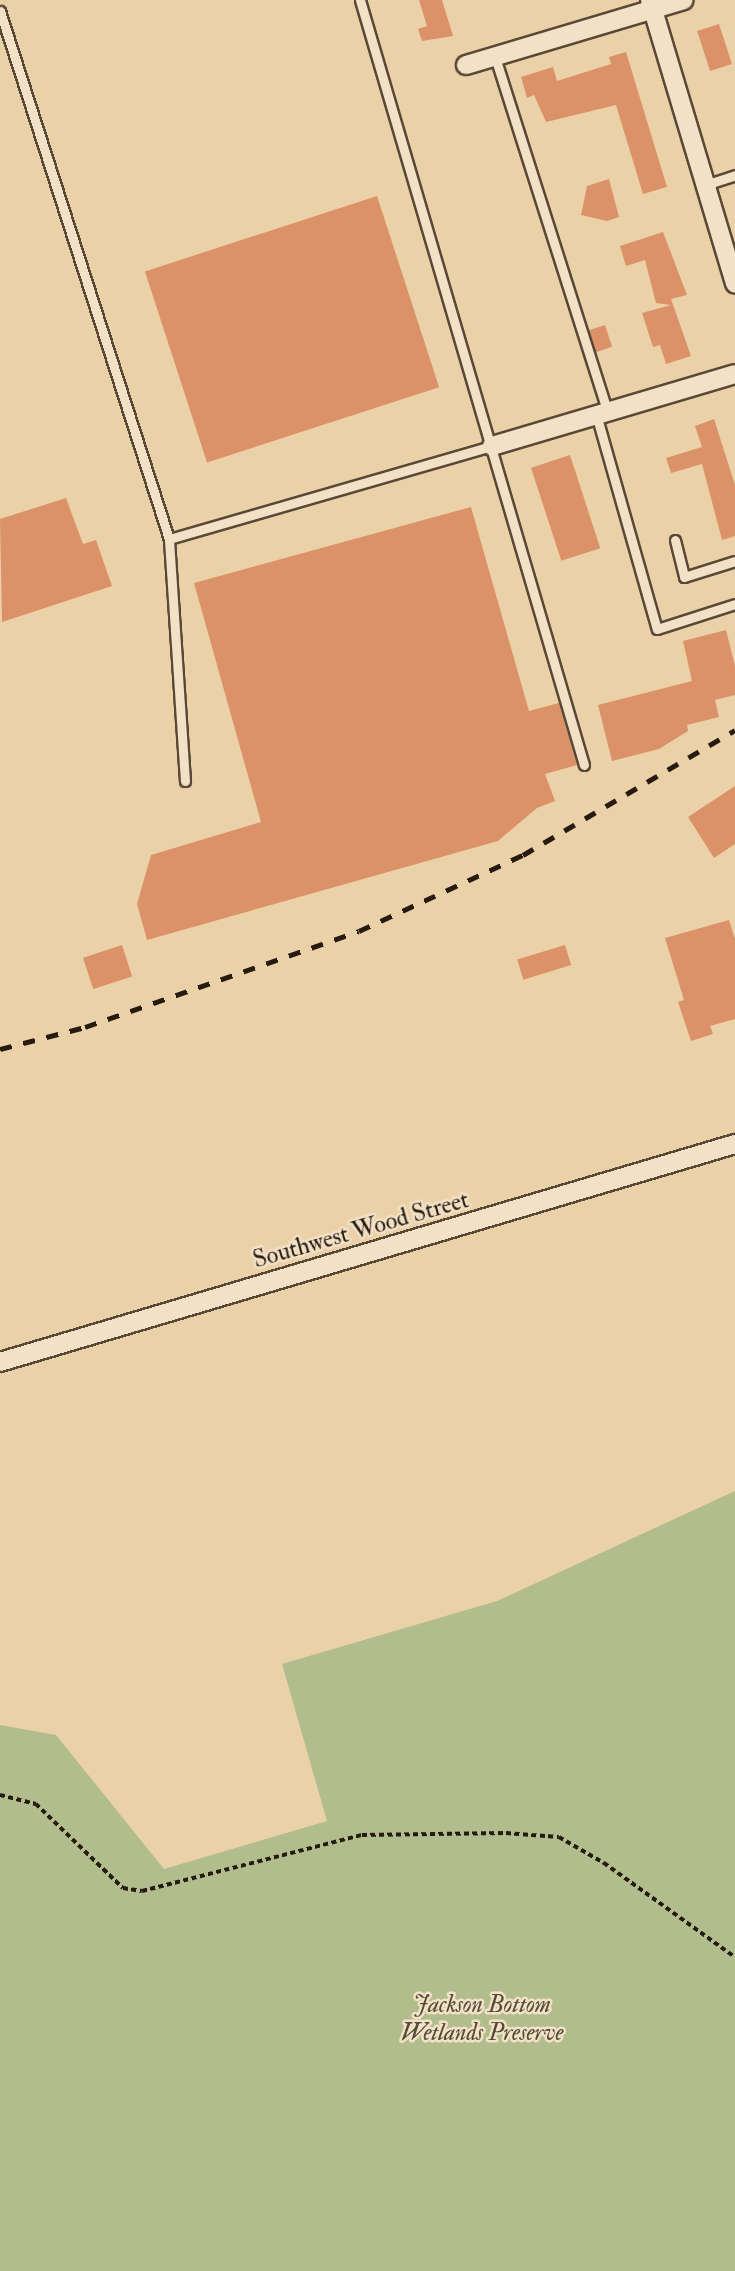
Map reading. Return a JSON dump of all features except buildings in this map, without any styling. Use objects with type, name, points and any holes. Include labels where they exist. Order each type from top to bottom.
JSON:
[{"type":"street","points":[[467,65],[651,5],[684,0]]},
{"type":"street","points":[[651,5],[735,284]]},
{"type":"street","points":[[492,446],[735,374]]},
{"type":"street","name":"Southwest Wood Street","points":[[0,1362],[735,1144]]},
{"type":"lane","points":[[360,0],[584,765]]},
{"type":"lane","points":[[0,11],[169,539],[185,781]]},
{"type":"lane","points":[[495,57],[601,413],[657,629],[735,604]]},
{"type":"lane","points":[[705,185],[735,175]]},
{"type":"lane","points":[[169,539],[492,446]]},
{"type":"lane","points":[[675,540],[684,577],[735,561]]},
{"type":"path","points":[[0,1794],[36,1804],[123,1888],[142,1891],[362,1835],[506,1833],[559,1837],[604,1863],[735,1957]]},
{"type":"green space","name":"Jackson Bottom Wetlands Preserve","points":[[735,1491],[735,2271],[0,2271],[0,1725],[56,1735],[164,1869],[327,1821],[282,1664],[497,1601]]},
{"type":"railway","points":[[0,1049],[85,1027],[359,931],[523,855],[735,730]]}]
